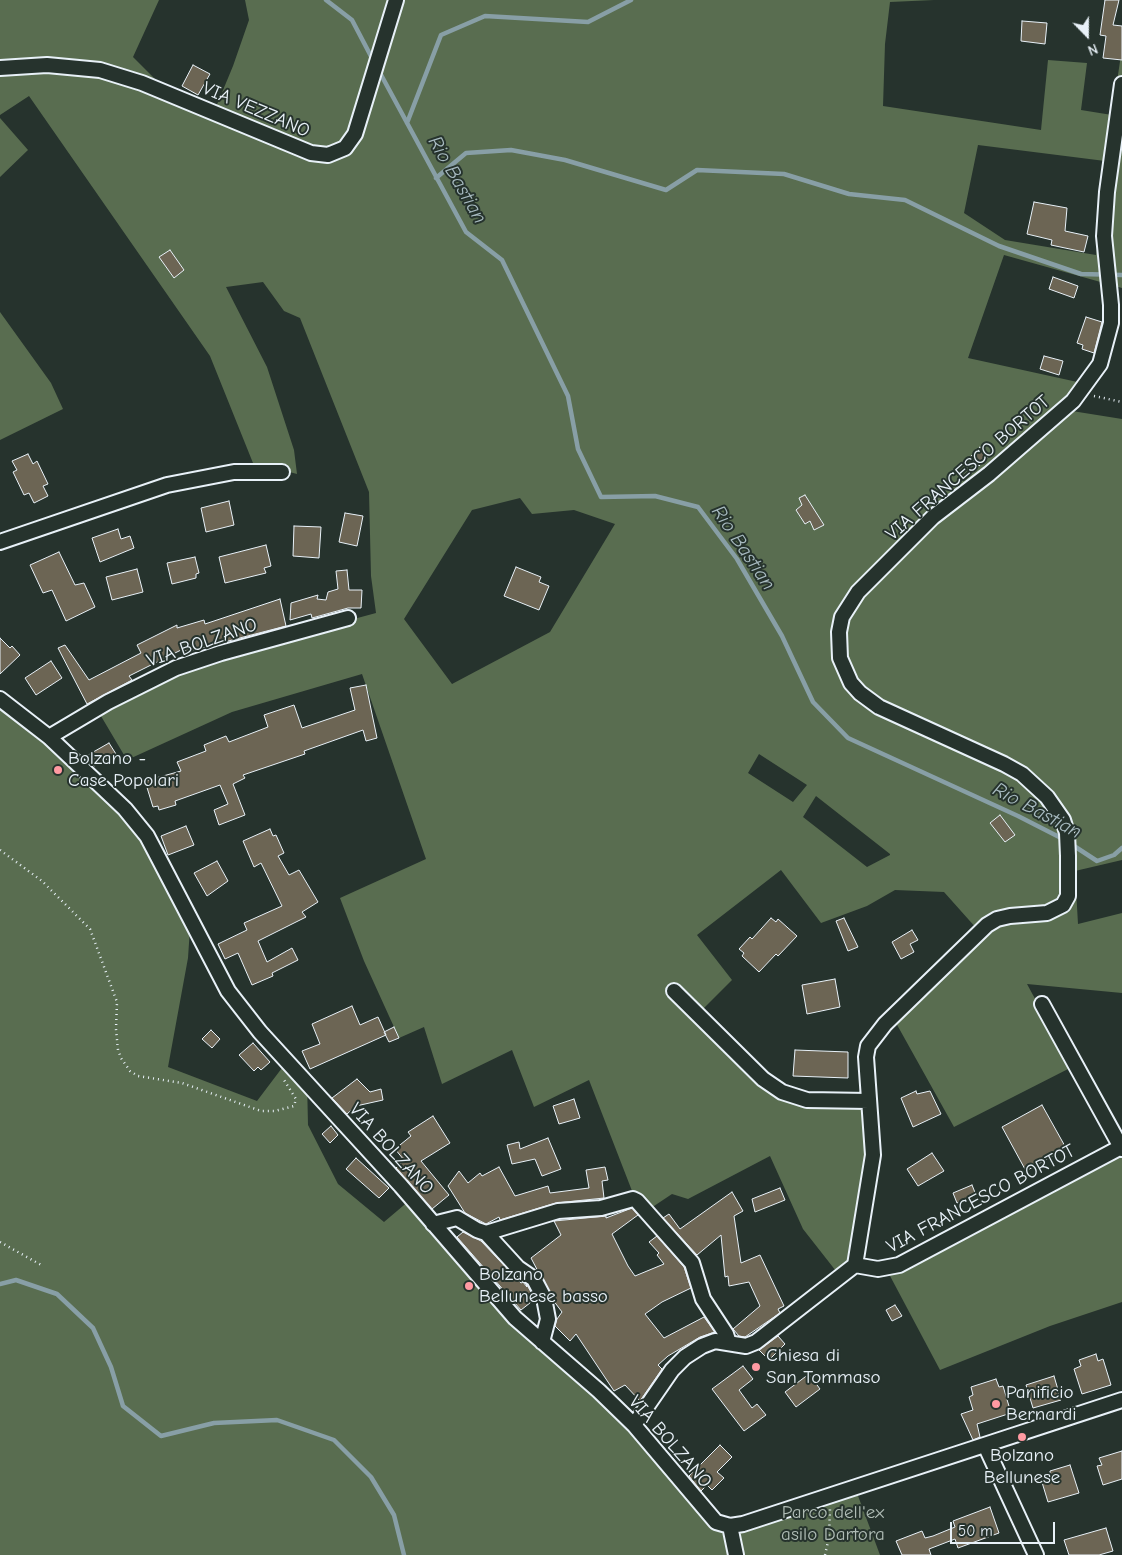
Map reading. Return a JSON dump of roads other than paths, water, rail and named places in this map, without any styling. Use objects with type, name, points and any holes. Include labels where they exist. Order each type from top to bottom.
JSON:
[{"type":"street","name":"VIA VEZZANO","points":[[0,68],[47,65],[100,70],[142,83],[311,153],[328,155],[345,148],[351,142],[396,0]]},
{"type":"street","name":"VIA FRANCESCO BORTOT","points":[[1122,84],[1107,192],[1104,259],[1111,305],[1107,344],[1100,364],[1080,393],[1057,417],[934,518],[858,592],[842,617],[839,632],[840,658],[848,677],[860,693],[879,707],[1022,774],[1056,808],[1066,833],[1068,856],[1068,896],[1063,905],[1047,913],[1010,916],[997,919],[987,925],[875,1036],[868,1046],[866,1057],[873,1155],[855,1265],[878,1269],[899,1265],[1122,1148]]},
{"type":"street","points":[[0,542],[167,485],[234,472],[282,472]]},
{"type":"street","name":"VIA BOLZANO","points":[[49,737],[108,702],[176,668],[222,653],[348,618]]},
{"type":"street","name":"VIA BOLZANO","points":[[0,699],[49,737],[114,796],[137,823],[157,855],[228,991],[260,1032],[433,1224],[508,1311],[634,1425],[710,1517],[716,1522],[730,1526]]},
{"type":"street","points":[[674,991],[763,1079],[782,1092],[801,1099],[822,1102],[869,1101]]},
{"type":"street","points":[[1042,1004],[1122,1148]]},
{"type":"street","points":[[486,1233],[558,1211],[601,1208],[633,1199],[638,1201],[692,1264],[703,1299],[726,1334],[729,1343]]},
{"type":"street","points":[[433,1224],[457,1218],[486,1233],[518,1268],[534,1279],[544,1298],[548,1319],[542,1342]]},
{"type":"street","points":[[634,1425],[672,1370],[685,1357],[708,1343],[720,1341],[746,1346],[756,1342],[855,1265]]},
{"type":"street","points":[[736,1555],[730,1526],[743,1524],[1122,1400]]},
{"type":"street","points":[[985,1444],[1036,1555]]},
{"type":"waterway","name":"Rio Bastian","points":[[326,0],[352,20],[374,62]]},
{"type":"waterway","points":[[407,123],[441,35],[485,16],[588,22],[631,0]]},
{"type":"waterway","name":"Rio Bastian","points":[[379,71],[466,232],[502,260],[568,396],[578,449],[601,497],[655,496],[698,507],[737,559],[782,636],[813,702],[848,738],[1018,816],[1065,840]]},
{"type":"waterway","points":[[436,178],[466,153],[511,150],[565,160],[666,190],[697,170],[784,174],[849,194],[905,200],[999,246],[1081,274],[1122,275]]},
{"type":"waterway","name":"Rio Bastian","points":[[1071,844],[1097,861],[1114,855],[1122,848]]},
{"type":"waterway","points":[[0,1284],[16,1280],[57,1294],[93,1328],[111,1367],[123,1406],[161,1436],[214,1423],[277,1420],[334,1440],[371,1477],[394,1515],[404,1555]]},
{"type":"place","name":"Bolzano - Case Popolari","points":[[58,770]]},
{"type":"place","name":"Bolzano Bellunese basso","points":[[469,1286]]},
{"type":"place","name":"Chiesa di San Tommaso","points":[[756,1367]]},
{"type":"place","name":"Panificio Bernardi","points":[[996,1404]]},
{"type":"place","name":"Bolzano Bellunese","points":[[1022,1437]]},
{"type":"park label","name":"Parco dell'ex asilo Dartora","points":[[833,1524]]}]
